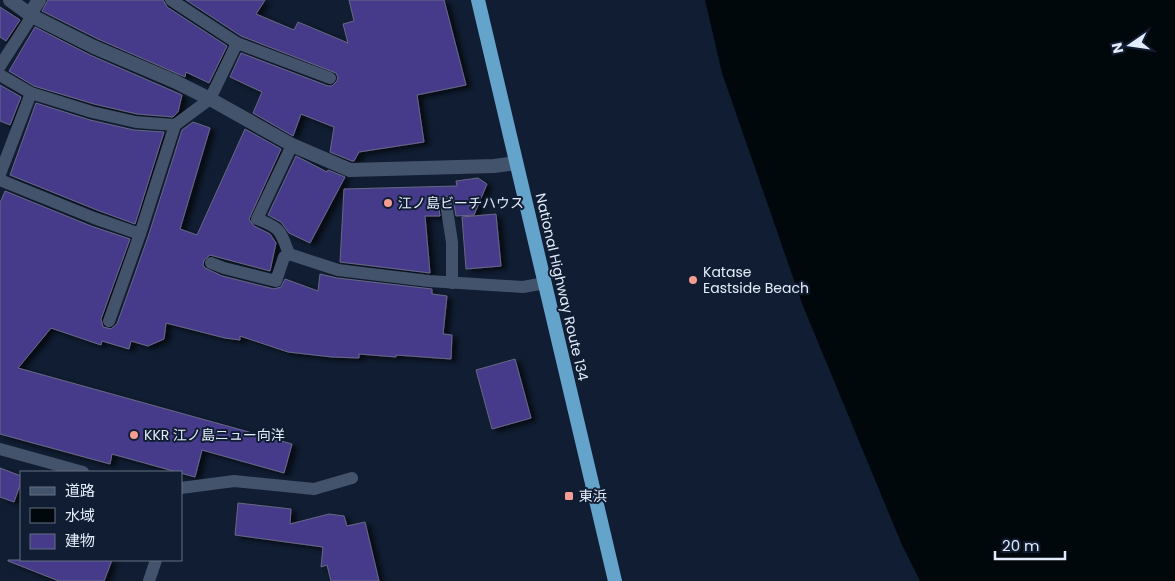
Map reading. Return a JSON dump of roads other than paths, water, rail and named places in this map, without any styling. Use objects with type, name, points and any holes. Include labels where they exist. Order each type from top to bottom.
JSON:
[{"type":"highway","name":"National Highway Route 134","points":[[478,0],[615,581]]},
{"type":"street","points":[[10,0],[31,15],[94,47],[174,81],[292,145],[350,170],[494,166],[516,163]]},
{"type":"street","points":[[31,15],[39,0]]},
{"type":"lane","points":[[171,0],[237,43],[330,78]]},
{"type":"lane","points":[[0,66],[31,15]]},
{"type":"lane","points":[[109,321],[140,234],[175,125],[210,99],[237,43]]},
{"type":"lane","points":[[0,75],[31,92],[92,112],[136,122],[175,125]]},
{"type":"lane","points":[[0,174],[31,92]]},
{"type":"lane","points":[[292,145],[257,219],[275,226],[280,232],[289,254],[338,270],[452,283],[523,287],[545,283]]},
{"type":"lane","points":[[0,180],[94,218],[140,234]]},
{"type":"lane","points":[[446,204],[452,242],[452,283]]},
{"type":"lane","points":[[211,263],[224,268],[276,280],[284,257],[289,254]]},
{"type":"lane","points":[[0,449],[78,471]]},
{"type":"lane","points":[[182,488],[234,480],[314,489],[352,478]]},
{"type":"lane","points":[[149,581],[156,561]]},
{"type":"water","points":[[705,0],[1175,0],[1175,581],[920,581],[902,545],[803,306],[722,73]]},
{"type":"place","name":"江ノ島ビーチハウス","points":[[388,203]]},
{"type":"place","name":"Katase Eastside Beach","points":[[693,280]]},
{"type":"place","name":"KKR 江ノ島ニュー向洋","points":[[134,435]]},
{"type":"place","name":"東浜","points":[[569,496]]}]
